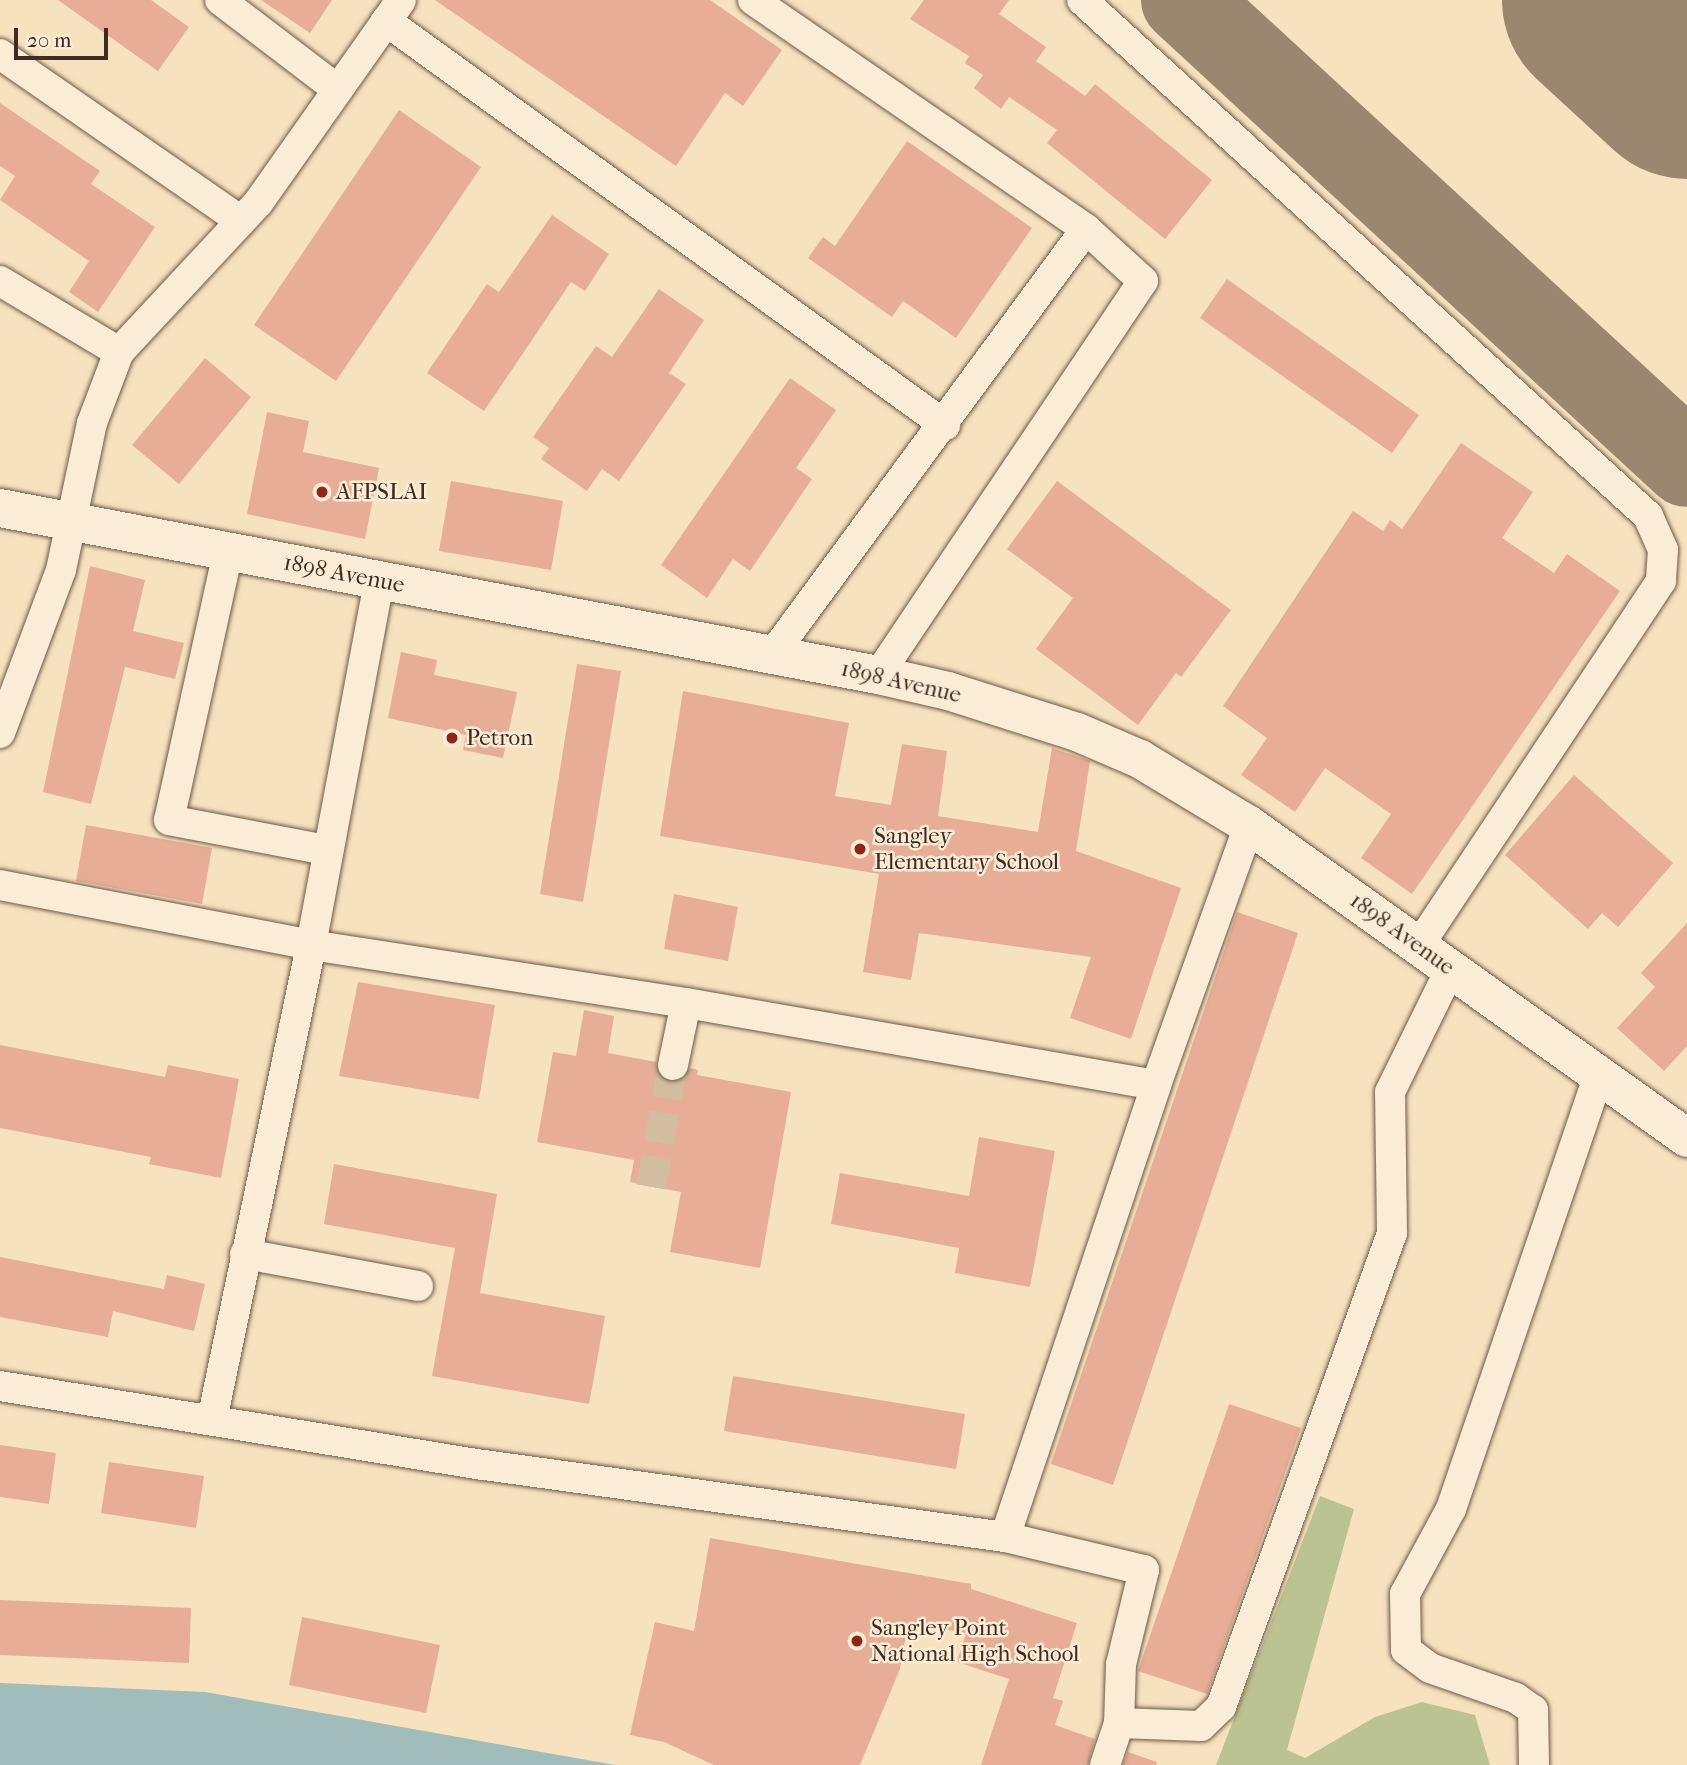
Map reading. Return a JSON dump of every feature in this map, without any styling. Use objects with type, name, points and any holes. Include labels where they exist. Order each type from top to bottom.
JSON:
[{"type":"street","points":[[220,0],[338,90]]},
{"type":"street","points":[[753,0],[1086,229],[1143,281],[878,675]]},
{"type":"street","points":[[1082,0],[1648,516],[1663,550],[1661,581],[1419,945]]},
{"type":"street","points":[[0,733],[61,570],[92,423],[120,352],[241,221],[393,11],[945,425]]},
{"type":"street","points":[[0,54],[241,221]]},
{"type":"street","points":[[772,655],[945,425],[1086,229]]},
{"type":"street","points":[[0,281],[120,352]]},
{"type":"street","name":"1898 Avenue","points":[[0,508],[878,675],[948,691],[1077,732],[1140,759],[1249,825],[1687,1138]]},
{"type":"street","points":[[228,552],[169,820],[327,850]]},
{"type":"street","points":[[212,1420],[311,945],[379,581]]},
{"type":"street","points":[[1005,1537],[1156,1085],[1249,825]]},
{"type":"street","points":[[0,885],[311,945],[685,1003],[1156,1085]]},
{"type":"street","points":[[1119,1723],[1201,1726],[1221,1707],[1392,1233],[1390,1092],[1451,968]]},
{"type":"street","points":[[673,1065],[685,1003]]},
{"type":"street","points":[[1534,1765],[1533,1710],[1516,1698],[1430,1668],[1406,1650],[1405,1594],[1451,1509],[1599,1076]]},
{"type":"street","points":[[245,1254],[418,1286]]},
{"type":"street","points":[[0,1386],[484,1465],[1005,1537],[1144,1570],[1121,1664],[1119,1723],[1105,1765]]},
{"type":"green space","points":[[1320,1496],[1354,1509],[1287,1750],[1305,1758],[1375,1717],[1422,1702],[1475,1715],[1490,1765],[1216,1765]]},
{"type":"water","points":[[0,1683],[205,1692],[615,1765],[0,1765]]},
{"type":"building","points":[[58,0],[151,0],[189,27],[158,71]]},
{"type":"building","points":[[261,0],[332,0],[310,33]]},
{"type":"building","points":[[435,0],[710,0],[782,50],[743,106],[725,93],[676,166]]},
{"type":"building","points":[[924,0],[1009,0],[999,14],[1046,47],[1036,61],[1085,96],[1095,84],[1212,180],[1165,239],[1047,143],[1057,130],[1009,97],[1001,109],[974,88],[983,75],[965,63],[969,56],[910,19]]},
{"type":"building","points":[[0,103],[100,171],[91,184],[155,227],[98,312],[69,292],[89,261],[0,200],[15,176],[0,166]]},
{"type":"building","points":[[399,110],[481,167],[336,381],[254,325]]},
{"type":"building","points":[[907,141],[1032,228],[956,338],[903,301],[892,317],[808,258],[823,237],[835,246]]},
{"type":"building","points":[[552,215],[609,254],[585,291],[571,282],[484,411],[427,373],[487,284],[499,292]]},
{"type":"building","points":[[1227,279],[1419,415],[1392,453],[1200,318]]},
{"type":"building","points":[[659,289],[704,320],[669,373],[686,384],[619,481],[602,469],[587,491],[541,459],[549,448],[533,437],[596,346],[612,357]]},
{"type":"building","points":[[205,358],[251,397],[179,484],[132,445]]},
{"type":"building","points":[[790,378],[836,410],[796,468],[812,479],[750,571],[733,559],[707,598],[661,565]]},
{"type":"building","points":[[267,412],[309,421],[303,452],[379,468],[365,539],[247,514]]},
{"type":"building","points":[[1461,443],[1533,492],[1502,538],[1554,573],[1567,554],[1620,591],[1412,894],[1361,858],[1391,814],[1325,768],[1295,812],[1241,775],[1267,738],[1223,706],[1353,511],[1383,531],[1390,520],[1402,529]]},
{"type":"building","points":[[451,481],[563,501],[551,570],[439,551]]},
{"type":"building","points":[[1057,481],[1231,610],[1181,677],[1176,673],[1138,725],[1036,649],[1073,598],[1007,549]]},
{"type":"building","points":[[90,566],[145,580],[133,631],[184,643],[175,679],[125,667],[91,804],[43,792]]},
{"type":"building","points":[[401,652],[437,660],[434,675],[517,692],[503,758],[463,750],[466,735],[388,718]]},
{"type":"building","points":[[577,664],[621,671],[583,902],[540,894]]},
{"type":"building","points":[[683,691],[849,723],[835,796],[891,805],[902,744],[947,751],[938,816],[1038,832],[1052,748],[1090,761],[1076,851],[1181,888],[1131,1039],[1070,1018],[1091,957],[919,933],[911,980],[863,972],[879,874],[660,836]]},
{"type":"building","points":[[1574,775],[1673,863],[1618,927],[1602,913],[1588,929],[1505,855]]},
{"type":"building","points":[[86,825],[212,848],[202,904],[76,881]]},
{"type":"building","points":[[674,894],[738,907],[728,961],[664,949]]},
{"type":"building","points":[[1237,912],[1298,933],[1113,1485],[1051,1464]]},
{"type":"building","points":[[1687,923],[1687,1046],[1664,1071],[1617,1028],[1655,987],[1641,973]]},
{"type":"building","points":[[358,982],[495,1005],[479,1099],[339,1076]]},
{"type":"building","points":[[584,1010],[614,1016],[608,1053],[656,1062],[657,1071],[669,1082],[679,1081],[690,1068],[698,1070],[697,1075],[791,1092],[760,1268],[670,1252],[681,1192],[630,1182],[634,1160],[537,1142],[553,1052],[576,1056]]},
{"type":"building","points":[[0,1045],[165,1077],[168,1065],[239,1079],[221,1178],[149,1164],[151,1157],[0,1128]]},
{"type":"building","points":[[979,1137],[1055,1151],[1030,1287],[955,1273],[959,1248],[831,1224],[840,1173],[969,1196]]},
{"type":"building","points":[[334,1164],[497,1194],[480,1293],[605,1316],[589,1404],[432,1376],[455,1248],[324,1224]]},
{"type":"building","points":[[0,1257],[164,1289],[167,1275],[205,1284],[194,1331],[113,1311],[108,1337],[0,1317]]},
{"type":"building","points":[[733,1376],[965,1414],[956,1469],[724,1431]]},
{"type":"building","points":[[1229,1404],[1301,1428],[1207,1694],[1138,1671]]},
{"type":"building","points":[[0,1445],[56,1453],[49,1504],[0,1497]]},
{"type":"building","points":[[109,1462],[204,1476],[196,1528],[101,1513]]},
{"type":"building","name":"Sangley Point National High School","points":[[710,1538],[971,1584],[971,1589],[1077,1623],[1053,1698],[1063,1701],[1055,1725],[1095,1739],[1088,1765],[981,1765],[1009,1679],[957,1662],[966,1633],[908,1623],[900,1669],[860,1765],[714,1765],[664,1742],[630,1735],[655,1622],[694,1631]]},
{"type":"building","points":[[0,1600],[191,1608],[189,1663],[0,1655]]},
{"type":"building","points":[[302,1617],[440,1645],[426,1713],[289,1685]]},
{"type":"building","points":[[1128,1752],[1157,1762],[1156,1765],[1123,1765]]},
{"type":"taxiway","points":[[1184,0],[1687,464]]},
{"type":"runway","points":[[1609,0],[1687,72]]},
{"type":"tunnel","points":[[651,1187],[673,1065]]},
{"type":"place","name":"AFPSLAI","points":[[322,492]]},
{"type":"place","name":"Petron","points":[[452,738]]},
{"type":"place","name":"Sangley Elementary School","points":[[860,849]]},
{"type":"place","name":"Sangley Point National High School","points":[[857,1641]]}]
